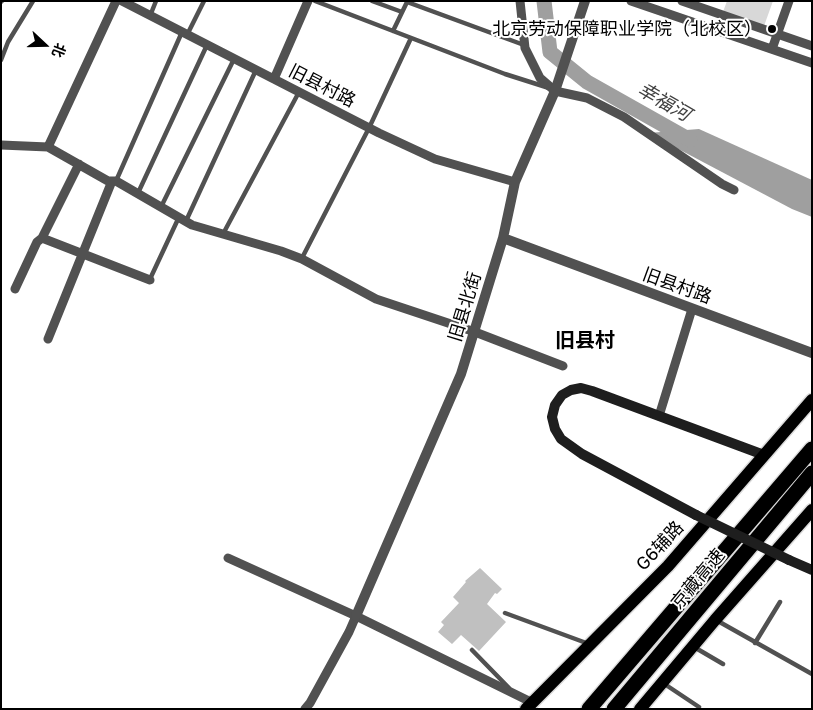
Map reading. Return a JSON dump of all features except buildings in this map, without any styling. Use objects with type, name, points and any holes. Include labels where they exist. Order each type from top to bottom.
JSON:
[{"type":"highway","points":[[589,709],[812,448]]},
{"type":"highway","name":"京藏高速","points":[[614,709],[812,473]]},
{"type":"main road","points":[[764,455],[581,388],[571,390],[562,395],[555,406],[552,417],[555,429],[570,446],[696,515],[812,570]]},
{"type":"main road","name":"G6辅路","points":[[529,706],[668,566],[812,400]]},
{"type":"main road","points":[[640,709],[692,646],[812,510]]},
{"type":"street","points":[[48,148],[116,1]]},
{"type":"street","name":"旧县村路","points":[[122,1],[369,128],[435,159],[515,182]]},
{"type":"street","points":[[274,79],[308,1]]},
{"type":"street","points":[[520,1],[524,45],[540,78],[555,90],[587,98],[624,117],[722,184],[734,190]]},
{"type":"street","name":"旧县北街","points":[[356,616],[461,374],[503,238],[515,182],[555,90],[585,1]]},
{"type":"street","points":[[631,1],[812,64]]},
{"type":"street","points":[[682,1],[812,46]]},
{"type":"street","points":[[772,49],[789,1]]},
{"type":"street","points":[[1,145],[48,148],[108,181],[114,181],[138,193],[192,225],[281,251],[302,259],[376,299],[474,332],[563,366]]},
{"type":"street","points":[[15,289],[37,242],[42,238],[79,164]]},
{"type":"street","points":[[48,339],[114,181]]},
{"type":"street","points":[[42,238],[150,280]]},
{"type":"street","name":"旧县村路","points":[[503,238],[812,353]]},
{"type":"street","points":[[659,416],[692,309]]},
{"type":"street","points":[[228,558],[356,616],[512,691],[529,706]]},
{"type":"street","points":[[305,709],[349,632],[356,616]]},
{"type":"lane","points":[[1,60],[8,42],[33,1]]},
{"type":"lane","points":[[150,16],[156,1]]},
{"type":"lane","points":[[114,181],[184,33],[204,1]]},
{"type":"lane","points":[[315,1],[555,90]]},
{"type":"lane","points":[[372,1],[402,12]]},
{"type":"lane","points":[[393,31],[407,2],[524,45]]},
{"type":"lane","points":[[302,259],[369,128],[412,38]]},
{"type":"lane","points":[[138,193],[207,45]]},
{"type":"lane","points":[[161,207],[234,59]]},
{"type":"lane","points":[[150,280],[183,219],[256,70]]},
{"type":"lane","points":[[223,234],[299,92]]},
{"type":"lane","points":[[755,643],[780,602]]},
{"type":"lane","points":[[505,613],[590,645]]},
{"type":"lane","points":[[715,620],[812,674]]},
{"type":"lane","points":[[692,646],[723,664]]},
{"type":"lane","points":[[472,650],[512,691]]},
{"type":"lane","points":[[662,682],[699,707]]},
{"type":"shaded area","points":[[727,1],[773,1],[764,26],[723,12]]},
{"type":"shaded area","points":[[699,129],[812,180],[812,217],[792,209],[648,133]]},
{"type":"waterway","name":"幸福河","points":[[544,1],[550,52],[587,82],[690,140]]},
{"type":"place","name":"北京劳动保障职业学院（北校区）","points":[[772,29]]},
{"type":"district","name":"旧县村","points":[[585,341]]}]
